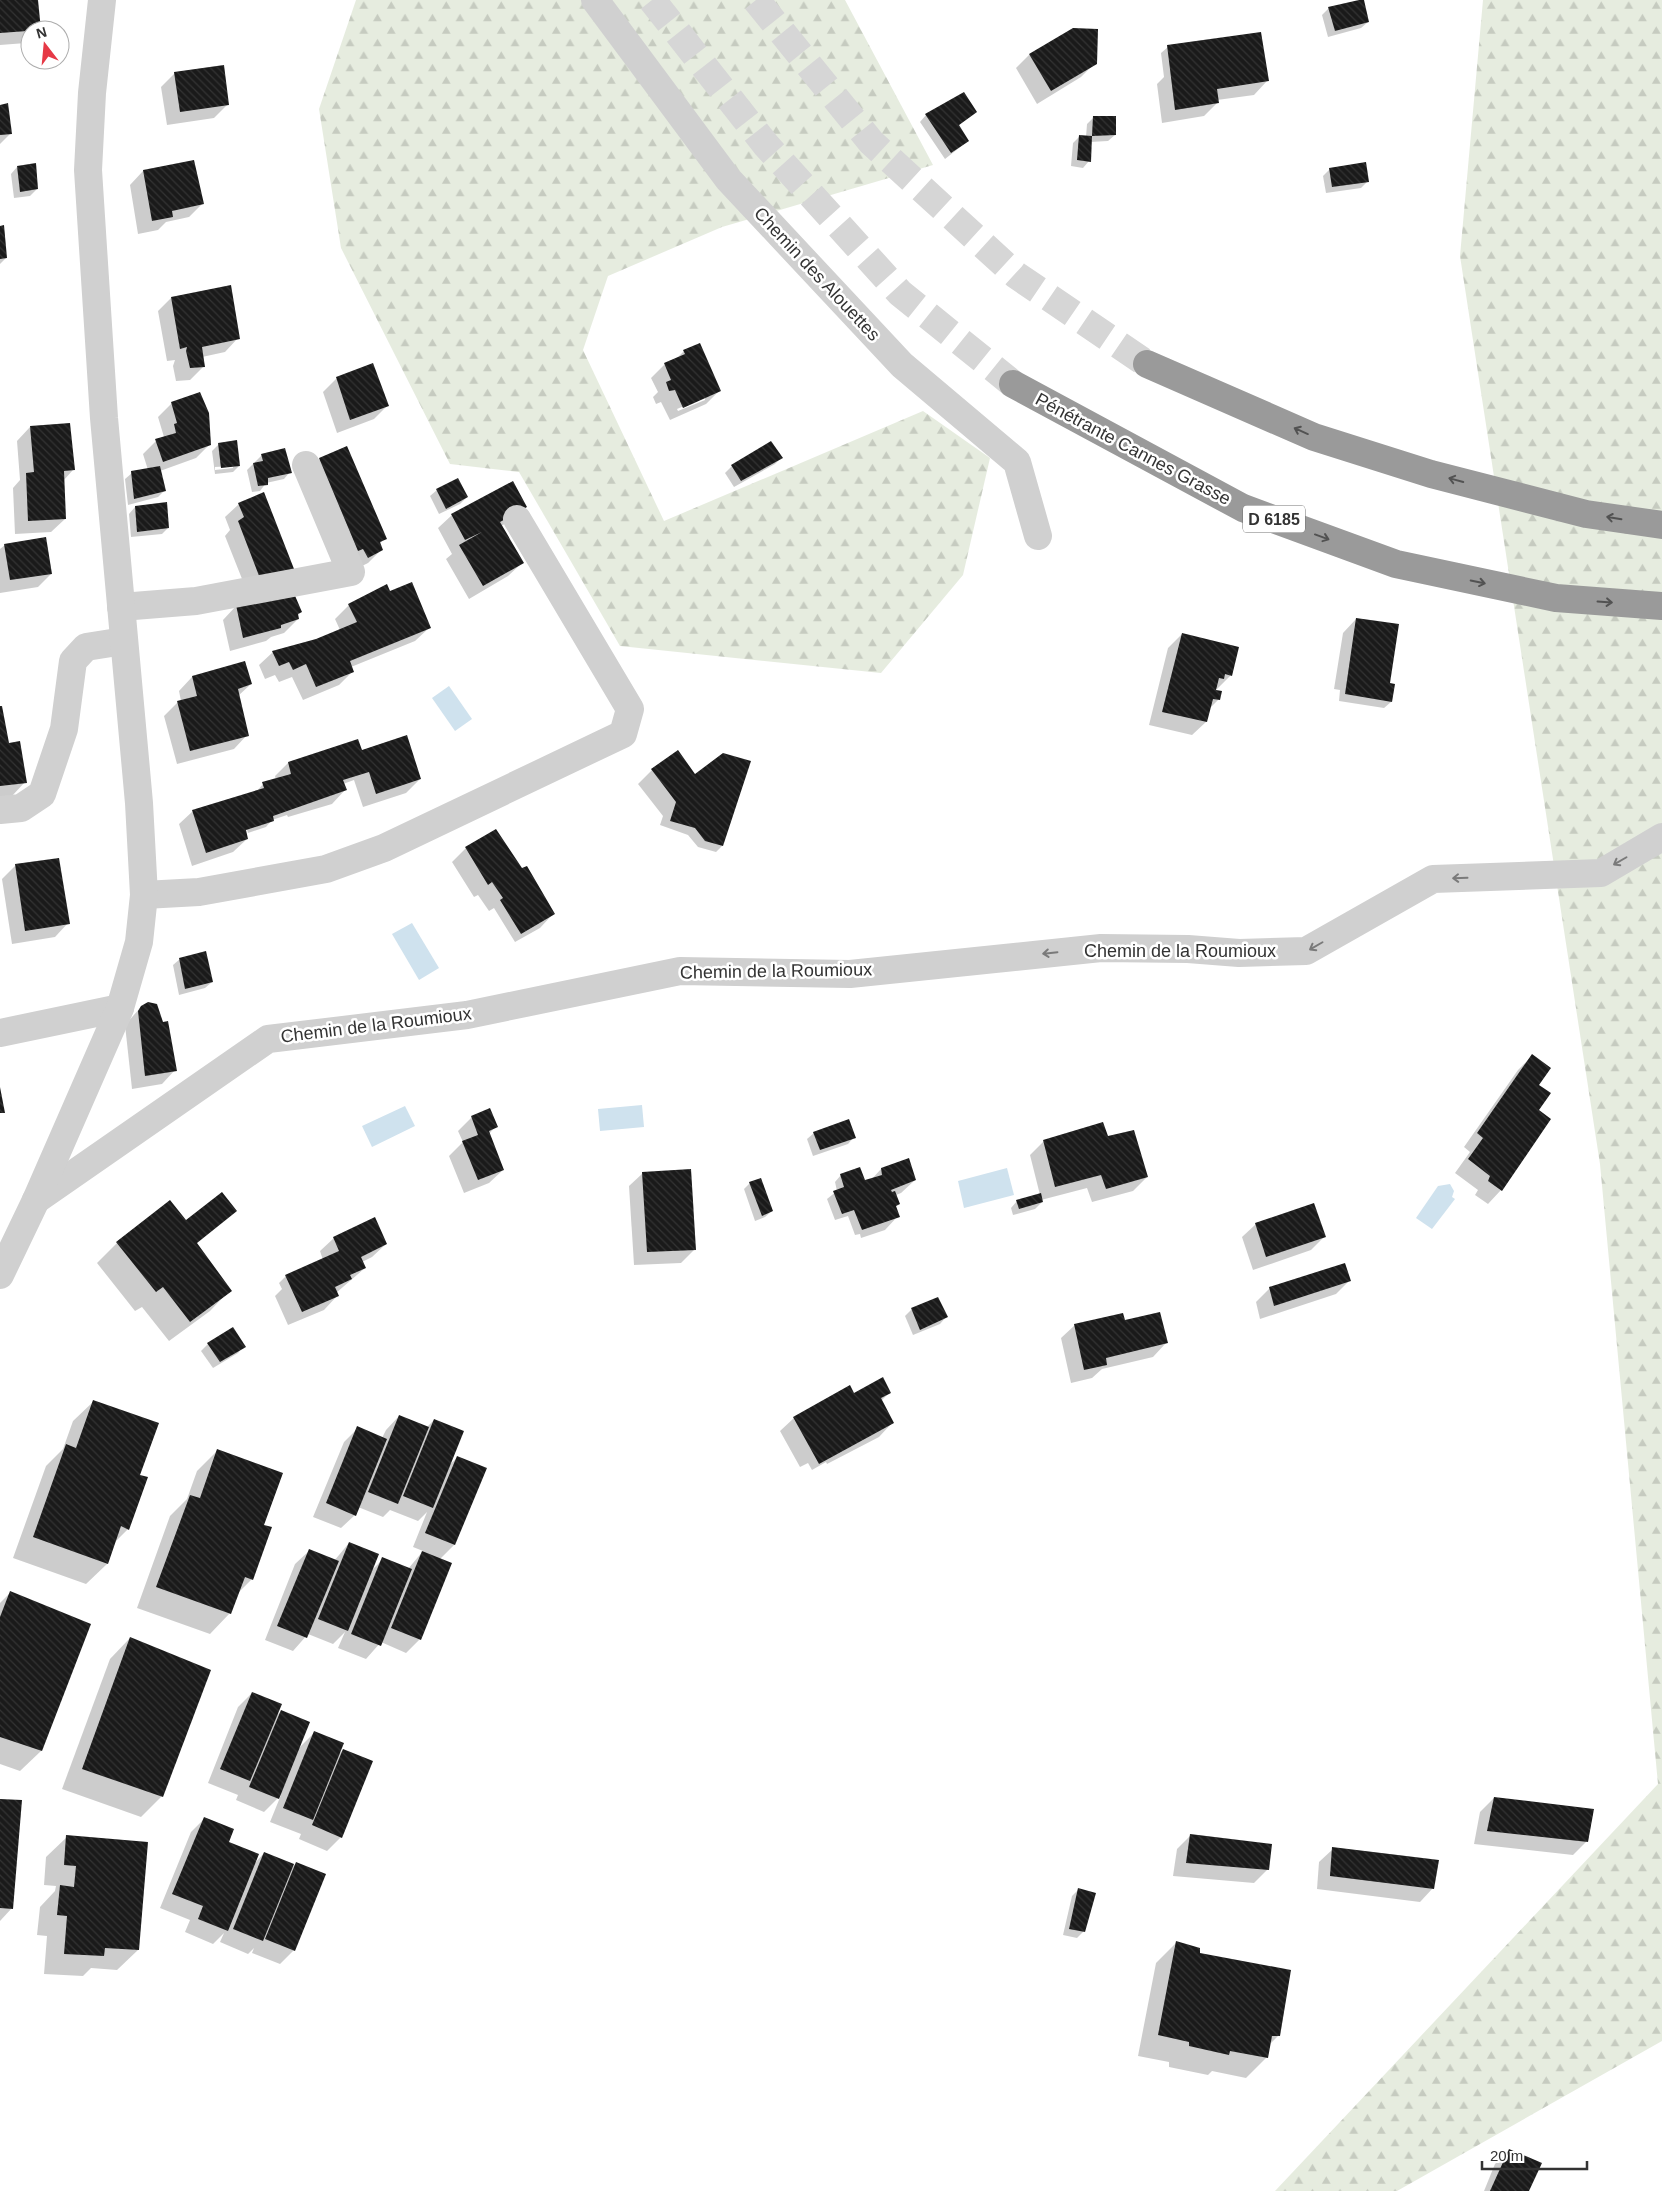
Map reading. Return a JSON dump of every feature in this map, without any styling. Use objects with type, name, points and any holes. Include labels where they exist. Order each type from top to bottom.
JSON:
[{"type":"highway","points":[[1147,364],[1314,437],[1422,471],[1586,514],[1662,526]]},
{"type":"highway","name":"Pénétrante Cannes Grasse","points":[[1013,384],[1243,508],[1396,564],[1556,598],[1662,606]]},
{"type":"street","points":[[0,1275],[7,1246],[36,1200],[120,1008],[139,942],[144,895],[139,803],[104,418],[88,170],[92,93],[102,0]]},
{"type":"street","name":"Chemin des Alouettes","points":[[595,0],[728,179],[902,365],[1017,462],[1038,536]]},
{"type":"street","points":[[121,607],[196,601],[351,572],[306,465]]},
{"type":"street","points":[[144,895],[199,892],[326,869],[384,848],[622,734],[630,709],[517,518]]},
{"type":"street","points":[[0,810],[21,808],[42,794],[64,729],[73,661],[86,647],[124,641]]},
{"type":"street","name":"Chemin de la Roumioux","points":[[36,1200],[268,1040],[467,1015],[680,971],[850,974],[1101,948],[1239,953],[1306,951],[1433,878],[1601,872],[1662,837]]},
{"type":"street","points":[[0,1033],[120,1008]]},
{"type":"green space","points":[[356,0],[845,0],[933,165],[722,227],[608,276],[583,350],[664,521],[923,411],[990,458],[963,575],[881,673],[620,646],[519,472],[450,464],[341,248],[319,109]]},
{"type":"green space","points":[[1483,0],[1662,0],[1662,2041],[1397,2191],[1275,2191],[1658,1784],[1600,1164],[1460,256]]},
{"type":"water","points":[[449,686],[472,719],[455,731],[432,698]]},
{"type":"water","points":[[412,923],[439,968],[419,980],[392,934]]},
{"type":"water","points":[[642,1105],[644,1127],[600,1131],[598,1109]]},
{"type":"water","points":[[405,1106],[415,1126],[372,1147],[362,1126]]},
{"type":"water","points":[[1007,1168],[1014,1195],[964,1208],[958,1181]]},
{"type":"water","points":[[1450,1184],[1454,1191],[1452,1197],[1455,1199],[1432,1229],[1416,1218],[1438,1186]]},
{"type":"building","points":[[0,0],[38,0],[40,20],[20,20],[20,32],[0,33]]},
{"type":"building","points":[[1364,0],[1369,22],[1335,31],[1328,7]]},
{"type":"building","points":[[1073,28],[1098,29],[1097,64],[1051,91],[1029,54]]},
{"type":"building","points":[[1261,32],[1269,81],[1217,89],[1219,103],[1175,110],[1167,45]]},
{"type":"building","points":[[224,65],[229,105],[180,112],[174,72]]},
{"type":"building","points":[[964,92],[977,112],[959,125],[969,141],[951,153],[925,114]]},
{"type":"building","points":[[8,103],[12,134],[0,135],[0,105]]},
{"type":"building","points":[[1093,116],[1116,116],[1116,135],[1092,136]]},
{"type":"building","points":[[1079,135],[1092,136],[1091,162],[1077,160]]},
{"type":"building","points":[[194,160],[204,204],[172,211],[173,217],[152,221],[143,170]]},
{"type":"building","points":[[1366,162],[1369,182],[1332,187],[1329,168]]},
{"type":"building","points":[[36,163],[38,189],[20,192],[17,166]]},
{"type":"building","points":[[4,225],[7,258],[0,259],[0,226]]},
{"type":"building","points":[[231,285],[240,339],[202,347],[205,367],[190,368],[186,351],[187,347],[180,349],[171,297]]},
{"type":"building","points":[[700,343],[721,391],[683,408],[675,390],[669,391],[666,382],[671,380],[664,363],[685,354],[683,350]]},
{"type":"building","points":[[373,363],[389,406],[350,420],[336,377]]},
{"type":"building","points":[[200,392],[209,413],[211,445],[163,462],[155,439],[176,433],[174,424],[177,423],[171,402]]},
{"type":"building","points":[[70,423],[75,470],[64,471],[66,519],[28,521],[26,473],[34,472],[30,426]]},
{"type":"building","points":[[237,440],[240,466],[221,468],[218,443]]},
{"type":"building","points":[[771,441],[783,458],[741,481],[731,465]]},
{"type":"building","points":[[347,446],[387,539],[380,542],[383,550],[368,558],[363,549],[358,551],[319,458]]},
{"type":"building","points":[[285,448],[292,473],[268,478],[268,485],[258,486],[253,463],[263,461],[261,454]]},
{"type":"building","points":[[160,466],[166,491],[134,499],[131,471]]},
{"type":"building","points":[[458,478],[468,497],[446,509],[436,489]]},
{"type":"building","points":[[513,481],[527,507],[500,522],[524,563],[483,586],[459,545],[482,532],[465,540],[451,514]]},
{"type":"building","points":[[264,492],[296,574],[261,581],[238,521],[244,517],[238,503]]},
{"type":"building","points":[[167,502],[169,528],[137,532],[135,506]]},
{"type":"building","points":[[46,537],[52,574],[10,580],[4,544]]},
{"type":"building","points":[[412,582],[431,628],[350,661],[354,672],[316,687],[306,664],[293,670],[289,662],[279,666],[272,651],[316,639],[357,622],[348,604],[387,584],[390,591]]},
{"type":"building","points":[[293,591],[302,612],[298,614],[299,619],[281,625],[281,628],[243,638],[236,605]]},
{"type":"building","points":[[1356,618],[1399,624],[1390,683],[1395,684],[1392,702],[1345,694]]},
{"type":"building","points":[[1182,633],[1239,647],[1232,676],[1225,674],[1224,679],[1219,678],[1216,690],[1222,691],[1220,700],[1213,699],[1207,722],[1162,712]]},
{"type":"building","points":[[245,661],[252,684],[238,689],[249,736],[190,751],[177,701],[197,696],[192,676]]},
{"type":"building","points":[[0,706],[2,706],[9,743],[20,741],[27,783],[0,786]]},
{"type":"building","points":[[407,735],[421,779],[376,794],[369,772],[343,780],[347,790],[273,816],[274,821],[246,830],[248,839],[206,853],[192,810],[264,788],[262,782],[291,774],[288,762],[358,739],[362,750]]},
{"type":"building","points":[[678,750],[695,774],[723,753],[751,761],[723,846],[705,841],[695,828],[670,821],[676,802],[651,769]]},
{"type":"building","points":[[496,829],[522,868],[527,866],[555,914],[521,934],[500,900],[503,898],[492,882],[488,885],[465,847]]},
{"type":"building","points":[[59,858],[70,924],[25,931],[15,864]]},
{"type":"building","points":[[206,951],[213,982],[185,989],[179,958]]},
{"type":"building","points":[[148,1002],[157,1004],[163,1022],[168,1021],[177,1071],[145,1076],[138,1011],[141,1006]]},
{"type":"building","points":[[1532,1054],[1551,1068],[1539,1085],[1551,1093],[1539,1110],[1551,1119],[1502,1191],[1488,1181],[1490,1176],[1468,1159],[1483,1138],[1477,1133]]},
{"type":"building","points":[[0,1087],[5,1113],[0,1113]]},
{"type":"building","points":[[490,1108],[498,1127],[489,1131],[504,1170],[478,1180],[462,1141],[478,1135],[471,1116]]},
{"type":"building","points":[[849,1119],[856,1138],[820,1150],[813,1132]]},
{"type":"building","points":[[1103,1122],[1108,1136],[1134,1130],[1148,1177],[1106,1189],[1101,1175],[1055,1187],[1043,1140]]},
{"type":"building","points":[[909,1158],[916,1180],[891,1190],[892,1192],[895,1191],[900,1204],[896,1206],[900,1217],[862,1230],[854,1210],[842,1214],[833,1191],[844,1187],[840,1174],[860,1167],[865,1180],[882,1175],[881,1168]]},
{"type":"building","points":[[691,1169],[696,1250],[647,1252],[642,1172]]},
{"type":"building","points":[[761,1178],[773,1211],[762,1216],[749,1182]]},
{"type":"building","points":[[222,1192],[237,1211],[197,1243],[232,1291],[190,1322],[163,1287],[156,1292],[116,1242],[170,1200],[186,1220]]},
{"type":"building","points":[[1041,1193],[1043,1202],[1019,1209],[1016,1200]]},
{"type":"building","points":[[1314,1203],[1326,1237],[1266,1257],[1255,1223]]},
{"type":"building","points":[[375,1217],[387,1244],[361,1257],[366,1268],[350,1275],[352,1279],[335,1287],[339,1296],[302,1312],[285,1275],[339,1251],[333,1237]]},
{"type":"building","points":[[1345,1263],[1351,1281],[1274,1306],[1269,1287]]},
{"type":"building","points":[[938,1297],[948,1317],[920,1330],[911,1308]]},
{"type":"building","points":[[1160,1312],[1168,1343],[1106,1358],[1107,1365],[1084,1370],[1074,1324],[1123,1313],[1125,1320]]},
{"type":"building","points":[[233,1327],[246,1347],[220,1362],[207,1343]]},
{"type":"building","points":[[883,1377],[891,1393],[881,1398],[894,1423],[819,1464],[793,1417],[850,1385],[854,1393]]},
{"type":"building","points":[[93,1400],[159,1423],[140,1475],[148,1477],[129,1530],[121,1526],[108,1564],[33,1537],[66,1444],[76,1448]]},
{"type":"building","points":[[399,1415],[429,1427],[398,1504],[368,1492]]},
{"type":"building","points":[[434,1419],[464,1431],[433,1508],[403,1496]]},
{"type":"building","points":[[357,1426],[387,1439],[356,1516],[326,1503]]},
{"type":"building","points":[[217,1449],[283,1473],[264,1525],[272,1527],[253,1580],[245,1577],[231,1614],[156,1587],[190,1495],[200,1498]]},
{"type":"building","points":[[457,1456],[487,1468],[455,1545],[425,1533]]},
{"type":"building","points":[[349,1542],[379,1554],[348,1631],[318,1619]]},
{"type":"building","points":[[309,1549],[339,1561],[307,1638],[277,1626]]},
{"type":"building","points":[[422,1551],[452,1563],[421,1640],[391,1628]]},
{"type":"building","points":[[382,1557],[412,1569],[381,1646],[351,1634]]},
{"type":"building","points":[[10,1591],[91,1624],[42,1751],[0,1737],[0,1617]]},
{"type":"building","points":[[130,1637],[211,1670],[163,1797],[82,1769]]},
{"type":"building","points":[[252,1692],[282,1704],[250,1781],[220,1769]]},
{"type":"building","points":[[281,1710],[310,1722],[279,1799],[249,1787]]},
{"type":"building","points":[[314,1731],[344,1743],[313,1820],[283,1808]]},
{"type":"building","points":[[343,1749],[373,1761],[342,1838],[312,1825]]},
{"type":"building","points":[[1494,1797],[1594,1809],[1588,1842],[1487,1831]]},
{"type":"building","points":[[0,1799],[22,1800],[13,1909],[0,1908]]},
{"type":"building","points":[[204,1817],[234,1829],[229,1842],[259,1854],[228,1931],[198,1919],[203,1906],[172,1894]]},
{"type":"building","points":[[1190,1834],[1272,1844],[1269,1870],[1186,1863]]},
{"type":"building","points":[[66,1835],[148,1842],[139,1950],[105,1948],[104,1956],[64,1954],[67,1916],[57,1915],[60,1885],[74,1887],[76,1866],[64,1865]]},
{"type":"building","points":[[1332,1847],[1439,1860],[1434,1889],[1330,1876]]},
{"type":"building","points":[[264,1852],[294,1864],[263,1941],[233,1929]]},
{"type":"building","points":[[296,1862],[326,1874],[295,1951],[265,1939]]},
{"type":"building","points":[[1078,1888],[1096,1893],[1085,1932],[1069,1929]]},
{"type":"building","points":[[1176,1941],[1200,1948],[1200,1953],[1291,1970],[1280,2036],[1272,2036],[1268,2058],[1230,2051],[1229,2055],[1189,2046],[1189,2042],[1158,2035]]},
{"type":"building","points":[[1509,2149],[1542,2163],[1529,2191],[1490,2191]]},
{"type":"tunnel","points":[[652,0],[766,145],[900,293],[1013,384]]},
{"type":"tunnel","points":[[756,0],[871,142],[1016,275],[1147,364]]}]
